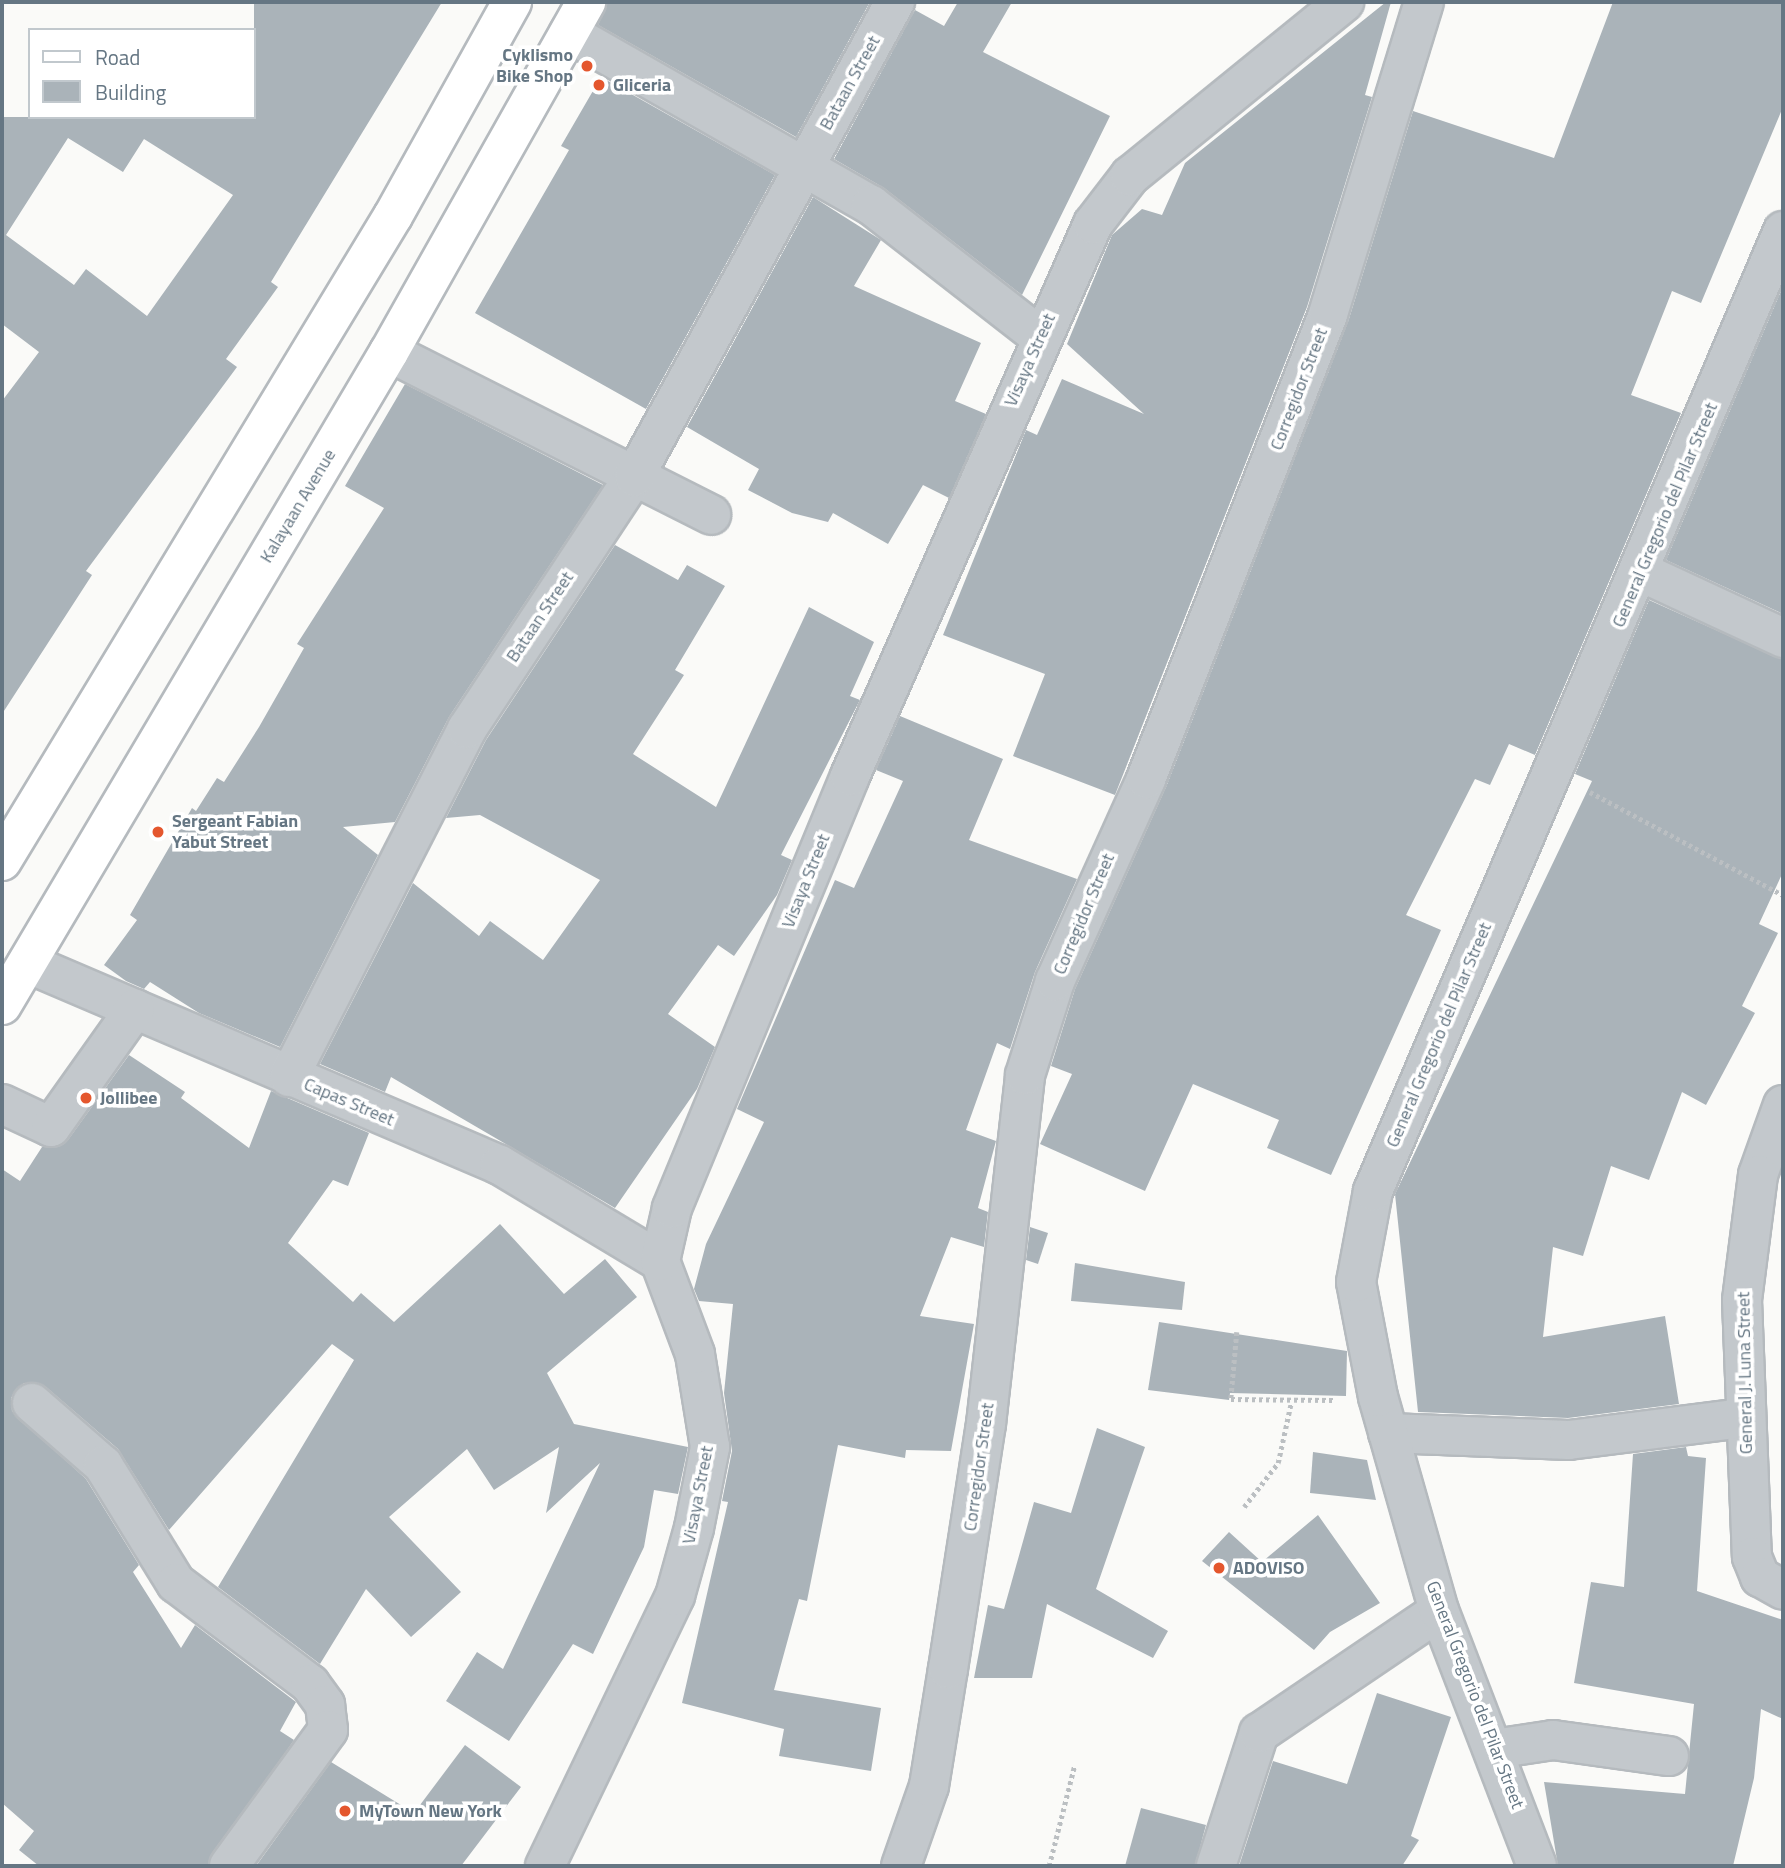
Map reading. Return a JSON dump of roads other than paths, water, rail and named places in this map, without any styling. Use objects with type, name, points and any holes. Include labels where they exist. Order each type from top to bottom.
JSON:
[{"type":"main road","points":[[2,861],[393,216],[512,2]]},
{"type":"main road","name":"Kalayaan Avenue","points":[[2,1005],[389,352],[578,17]]},
{"type":"street","name":"Bataan Street","points":[[289,1077],[467,729],[634,477],[895,2]]},
{"type":"street","name":"Visaya Street","points":[[545,1866],[675,1596],[707,1461],[705,1401],[695,1354],[660,1261],[677,1195],[1040,336],[1093,224],[1130,176],[1344,2]]},
{"type":"street","name":"Corregidor Street","points":[[901,1866],[929,1786],[959,1601],[986,1424],[1025,1075],[1055,981],[1146,779],[1328,314],[1424,2]]},
{"type":"street","points":[[578,17],[911,233],[1040,336]]},
{"type":"street","name":"General Gregorio del Pilar Street","points":[[1537,1866],[1439,1611],[1378,1397],[1356,1282],[1373,1191],[1779,254]]},
{"type":"street","points":[[389,352],[711,515]]},
{"type":"street","points":[[1641,572],[1783,638]]},
{"type":"street","name":"Capas Street","points":[[27,963],[500,1166],[660,1261]]},
{"type":"street","points":[[2,1104],[51,1127],[135,1009]]},
{"type":"street","name":"General J. Luna Street","points":[[1783,1105],[1758,1175],[1742,1300],[1744,1418],[1752,1557],[1760,1577],[1783,1590]]},
{"type":"street","points":[[32,1403],[103,1465],[176,1583],[310,1684],[325,1705],[328,1730],[229,1866]]},
{"type":"street","points":[[1388,1433],[1569,1440],[1744,1418]]},
{"type":"street","points":[[1216,1866],[1259,1733],[1439,1611]]},
{"type":"street","points":[[1494,1749],[1553,1740],[1669,1756]]},
{"type":"place","name":"Cyklismo Bike Shop","points":[[587,66]]},
{"type":"place","name":"Gliceria","points":[[599,85]]},
{"type":"place","name":"Sergeant Fabian Yabut Street","points":[[158,832]]},
{"type":"place","name":"Jollibee","points":[[86,1098]]},
{"type":"place","name":"ADOVISO","points":[[1219,1568]]},
{"type":"place","name":"MyTown New York","points":[[345,1811]]}]
